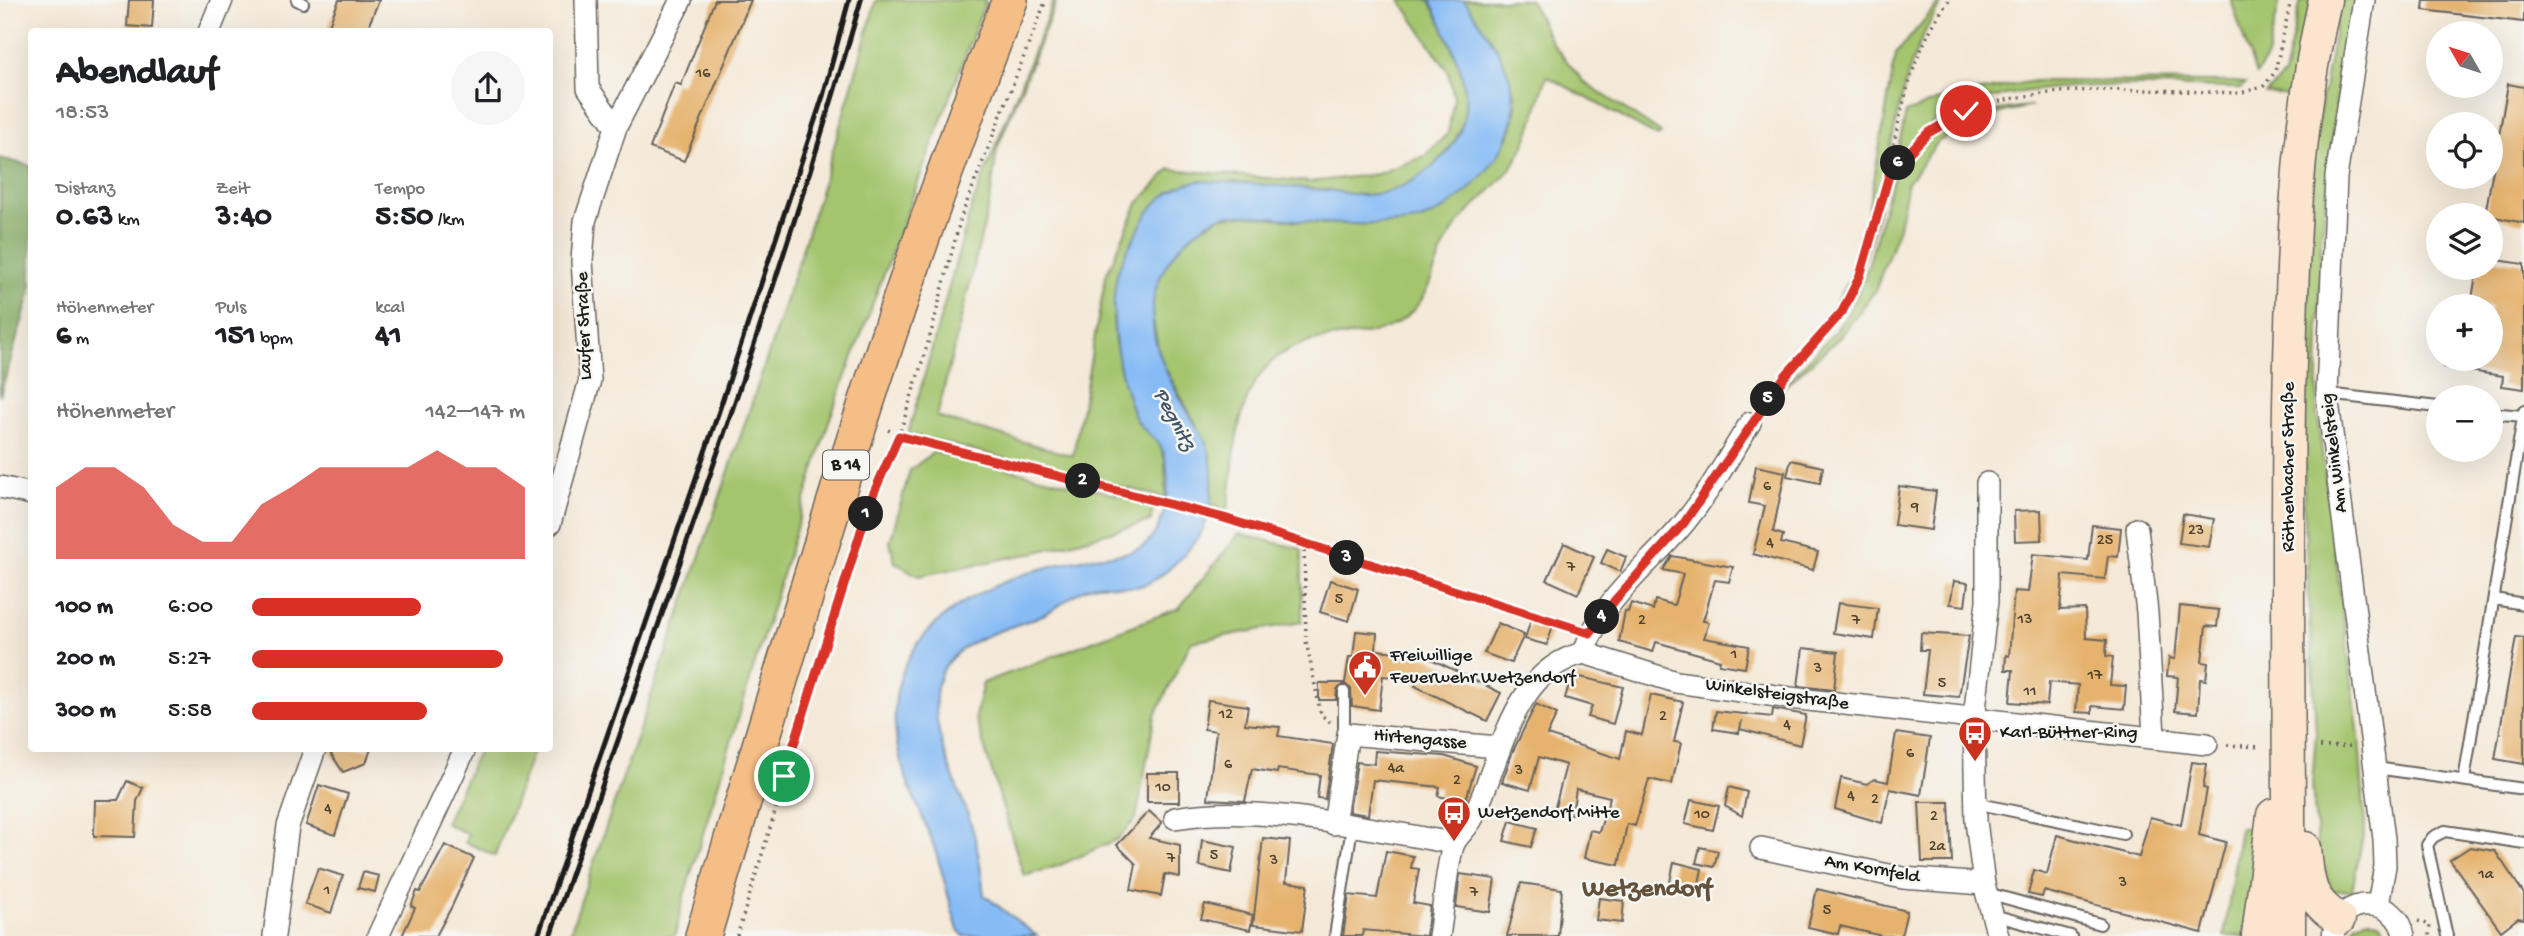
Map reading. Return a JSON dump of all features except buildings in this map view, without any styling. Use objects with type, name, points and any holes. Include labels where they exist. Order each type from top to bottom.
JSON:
[{"type":"main road","name":"B 14","points":[[702,936],[855,440],[947,169],[1010,0]]},
{"type":"main road","name":"Röthenbacher Straße","points":[[2289,936],[2288,516],[2292,240],[2302,125],[2325,0]]},
{"type":"main road","points":[[2290,761],[2304,780],[2308,881],[2316,901],[2336,927]]},
{"type":"main road","points":[[2258,936],[2275,800],[2290,761]]},
{"type":"street","points":[[211,28],[222,0]]},
{"type":"street","points":[[586,0],[588,88],[616,127]]},
{"type":"street","name":"Laufer Straße","points":[[553,513],[590,380],[582,261],[585,221],[616,127],[681,0]]},
{"type":"street","name":"Am Winkelsteig","points":[[2364,0],[2336,177],[2327,394],[2376,768],[2385,866],[2378,905]]},
{"type":"street","points":[[1439,936],[1454,843],[1471,820],[1498,747],[1531,687],[1551,667],[1587,643],[1692,513],[1750,423]]},
{"type":"street","points":[[1987,482],[1987,601],[1974,719],[1975,803],[1986,888],[1998,936]]},
{"type":"street","points":[[0,487],[28,493]]},
{"type":"street","points":[[2137,529],[2147,612],[2154,737]]},
{"type":"street","name":"Winkelsteigstraße","points":[[1587,643],[1676,682],[1974,719],[2207,744]]},
{"type":"street","name":"Hirtengasse","points":[[1343,825],[1346,730],[1498,747]]},
{"type":"street","points":[[274,936],[288,826],[314,752]]},
{"type":"street","points":[[378,936],[464,752]]},
{"type":"street","points":[[1175,818],[1209,812],[1343,825],[1454,843]]},
{"type":"street","name":"Am Kornfeld","points":[[1761,848],[1903,878],[1986,888]]},
{"type":"street","points":[[2336,927],[2358,905],[2378,905],[2399,920],[2404,936]]},
{"type":"lane","points":[[2327,394],[2426,406]]},
{"type":"lane","points":[[2464,780],[2524,411]]},
{"type":"lane","points":[[2503,414],[2523,416]]},
{"type":"lane","points":[[2494,599],[2524,604]]},
{"type":"lane","points":[[1344,692],[1346,730]]},
{"type":"lane","points":[[2376,768],[2524,789]]},
{"type":"lane","points":[[1975,803],[2123,834]]},
{"type":"lane","points":[[1335,936],[1343,825]]},
{"type":"lane","points":[[2447,936],[2427,845],[2432,837],[2445,831],[2524,843]]},
{"type":"lane","points":[[1986,888],[2100,924]]},
{"type":"lane","points":[[1993,915],[2071,936]]},
{"type":"path","points":[[737,936],[808,697],[871,499],[899,436],[931,333],[961,217],[1045,0]]},
{"type":"path","points":[[1750,423],[1785,376],[1842,312],[1860,276],[1890,172],[1898,121],[1912,70],[1927,33],[1949,0]]},
{"type":"path","points":[[1890,172],[1928,133],[1966,111],[2010,100],[2086,90],[2240,93],[2263,87],[2275,72],[2291,0]]},
{"type":"path","points":[[888,430],[899,436],[1224,518],[1587,643]]},
{"type":"path","points":[[1304,544],[1306,642],[1314,692],[1324,719],[1346,730]]},
{"type":"path","points":[[2207,744],[2259,747]]},
{"type":"path","points":[[2320,747],[2373,747]]},
{"type":"green space","points":[[876,0],[986,0],[829,421],[684,896],[675,936],[569,936],[768,353],[806,236]]},
{"type":"green space","points":[[1054,0],[1057,0],[997,149],[990,200],[937,417],[1073,456],[1106,275],[1138,203],[1170,169],[1310,182],[1377,174],[1425,156],[1448,133],[1454,98],[1448,71],[1400,0],[1430,0],[1451,46],[1464,90],[1465,111],[1460,131],[1448,152],[1413,181],[1397,188],[1363,195],[1230,182],[1113,317],[1115,343],[1135,417],[1160,445],[1165,460],[1166,498],[908,434],[972,205]]},
{"type":"green space","points":[[1464,0],[1530,0],[1552,43],[1583,81],[1661,133],[1658,137],[1547,76],[1528,136],[1517,159],[1503,178],[1456,227],[1444,247],[1425,293],[1411,313],[1381,330],[1318,340],[1290,349],[1269,364],[1254,384],[1244,408],[1233,461],[1227,516],[1216,505],[1208,508],[1212,489],[1205,440],[1160,359],[1150,303],[1161,273],[1178,248],[1199,229],[1220,217],[1246,215],[1325,224],[1423,220],[1500,152],[1512,129],[1517,100],[1497,49]]},
{"type":"green space","points":[[1941,0],[1944,0],[1924,35],[1909,71],[1875,224],[1863,262],[1840,309],[1773,381],[1821,326],[1850,279],[1864,234],[1896,54]]},
{"type":"green space","points":[[2231,0],[2280,0],[2267,57],[2256,75]]},
{"type":"green space","points":[[2301,0],[2315,0],[2295,97],[2266,93],[2284,75]]},
{"type":"green space","points":[[2340,0],[2355,0],[2339,77],[2321,241],[2317,414],[2359,737],[2365,826],[2352,890],[2332,891],[2318,851],[2312,784],[2316,733],[2304,505],[2304,380],[2314,145]]},
{"type":"green space","points":[[2034,81],[2246,83],[2240,88],[2089,86],[2012,94],[1976,102],[1944,115],[1896,157],[1906,113],[1943,98]]},
{"type":"green space","points":[[2032,106],[1978,118],[1938,142],[1908,182],[1899,227],[1875,291],[1841,336],[1783,388],[1834,332],[1849,311],[1863,281],[1891,185],[1901,165],[1914,149],[1930,136],[1969,118]]},
{"type":"green space","points":[[0,158],[28,165],[28,301],[0,396]]},
{"type":"green space","points":[[934,452],[1153,503],[1151,521],[1033,553],[918,576],[895,562],[890,542],[910,470]]},
{"type":"green space","points":[[1239,534],[1302,549],[1302,622],[1191,642],[1155,716],[1136,819],[1118,839],[1058,866],[1024,876],[975,717],[983,683],[1179,608]]},
{"type":"green space","points":[[478,752],[533,752],[495,856],[465,842],[468,834],[445,823]]},
{"type":"green space","points":[[2240,827],[2266,833],[2253,936],[2224,936]]},
{"type":"green space","points":[[2369,919],[2381,923],[2389,936],[2347,936],[2356,923]]},
{"type":"water","name":"Pegnitz","points":[[1430,0],[1464,0],[1490,39],[1509,77],[1514,97],[1513,117],[1507,138],[1494,161],[1456,201],[1437,213],[1415,221],[1343,224],[1229,215],[1214,219],[1191,236],[1163,270],[1155,290],[1152,310],[1153,330],[1165,369],[1208,447],[1212,479],[1211,500],[1203,529],[1180,559],[1149,583],[1134,587],[1104,584],[1085,588],[1045,614],[993,633],[961,650],[949,661],[940,676],[936,695],[938,727],[973,830],[984,895],[1037,936],[964,936],[958,930],[937,855],[900,757],[895,724],[898,687],[910,656],[930,629],[956,608],[986,590],[1053,566],[1134,551],[1152,537],[1165,507],[1167,468],[1158,443],[1134,415],[1119,364],[1114,328],[1114,292],[1118,270],[1125,253],[1142,222],[1161,198],[1177,188],[1198,181],[1372,195],[1397,188],[1427,171],[1448,152],[1460,132],[1465,111],[1465,90],[1460,68]]},
{"type":"railway","points":[[538,936],[718,414],[823,96],[849,0]]},
{"type":"railway","points":[[550,936],[751,353],[861,0]]},
{"type":"place","name":"Freiwillige Feuerwehr Wetzendorf","points":[[1365,697]]},
{"type":"place","name":"Karl-Büttner-Ring","points":[[1975,763]]},
{"type":"place","name":"Wetzendorf Mitte","points":[[1454,843]]},
{"type":"district","name":"Wetzendorf","points":[[1647,890]]},
{"type":"route","points":[[784,776],[871,499],[899,436],[1224,518],[1590,633],[1615,600],[1684,523],[1706,494],[1750,423],[1785,376],[1842,312],[1860,276],[1890,172],[1928,133],[1966,111]]}]
